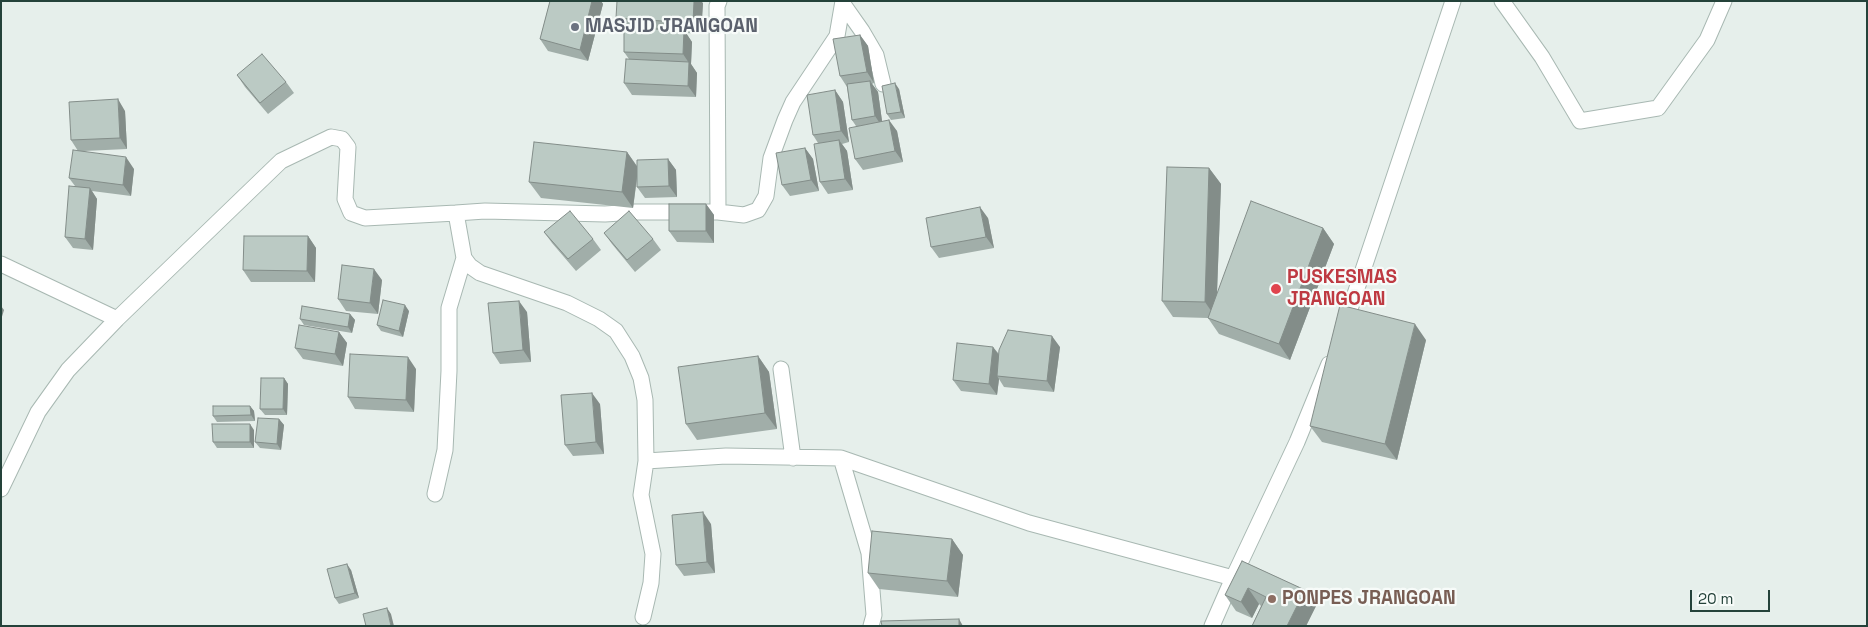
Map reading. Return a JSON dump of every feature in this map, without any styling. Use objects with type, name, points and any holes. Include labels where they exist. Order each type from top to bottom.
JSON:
[{"type":"street","points":[[718,212],[717,6],[719,1]]},
{"type":"street","points":[[1340,337],[1402,158],[1453,1]]},
{"type":"street","points":[[1502,1],[1542,57],[1580,121],[1658,108],[1707,40],[1724,1]]},
{"type":"street","points":[[1,489],[38,412],[68,370],[117,319],[280,161],[331,137],[342,139],[348,147],[345,199],[351,213],[365,218],[485,210],[605,214],[718,212],[744,215],[758,210],[766,196],[771,158],[785,120],[793,102],[836,36],[843,3]]},
{"type":"street","points":[[843,3],[876,55],[882,84]]},
{"type":"street","points":[[435,494],[445,450],[449,371],[449,308],[464,258],[456,213]]},
{"type":"street","points":[[464,258],[470,266],[480,272],[567,303],[599,319],[616,331],[632,356],[641,378],[645,400],[646,461],[641,495],[653,554],[652,583],[643,617]]},
{"type":"street","points":[[1,264],[117,319]]},
{"type":"street","points":[[1212,626],[1232,578],[1298,442],[1332,355]]},
{"type":"street","points":[[780,369],[794,458]]},
{"type":"street","points":[[646,461],[726,456],[841,458],[1029,523],[1232,578]]},
{"type":"street","points":[[841,458],[869,554],[874,615],[871,626]]},
{"type":"building","name":"MASJID JRANGOAN","points":[[550,1],[592,1],[580,50],[540,39]]},
{"type":"building","points":[[617,1],[694,1],[693,23],[616,18]]},
{"type":"building","points":[[624,28],[684,30],[683,54],[624,52]]},
{"type":"building","points":[[860,35],[867,72],[840,76],[833,39]]},
{"type":"building","points":[[262,54],[286,82],[260,103],[237,75]]},
{"type":"building","points":[[626,59],[689,62],[688,86],[624,83]]},
{"type":"building","points":[[870,81],[875,116],[852,120],[847,84]]},
{"type":"building","points":[[895,83],[901,112],[887,114],[882,86]]},
{"type":"building","points":[[835,90],[841,131],[813,135],[807,95]]},
{"type":"building","points":[[118,99],[120,138],[71,140],[69,102]]},
{"type":"building","points":[[889,120],[895,151],[855,159],[849,128]]},
{"type":"building","points":[[839,140],[845,179],[820,182],[814,144]]},
{"type":"building","points":[[534,142],[627,152],[622,192],[529,182]]},
{"type":"building","points":[[805,148],[811,180],[782,185],[776,153]]},
{"type":"building","points":[[73,150],[126,157],[123,185],[69,178]]},
{"type":"building","points":[[668,159],[669,186],[637,187],[637,160]]},
{"type":"building","points":[[1167,167],[1209,168],[1205,302],[1162,301]]},
{"type":"building","points":[[69,186],[90,188],[85,239],[65,237]]},
{"type":"building","name":"PUSKESMAS JRANGOAN","points":[[1251,201],[1323,228],[1279,344],[1208,318]]},
{"type":"building","points":[[669,204],[706,204],[706,231],[669,231]]},
{"type":"building","points":[[980,207],[986,237],[931,247],[926,218]]},
{"type":"building","points":[[570,211],[593,239],[568,259],[544,232]]},
{"type":"building","points":[[629,211],[653,239],[627,260],[604,233]]},
{"type":"building","points":[[244,236],[308,236],[307,271],[243,270]]},
{"type":"building","points":[[342,265],[374,269],[370,303],[338,299]]},
{"type":"building","points":[[383,300],[405,305],[399,331],[377,325]]},
{"type":"building","points":[[519,301],[523,350],[493,353],[488,303]]},
{"type":"building","points":[[1340,305],[1415,324],[1385,444],[1310,426]]},
{"type":"building","points":[[302,306],[350,314],[348,327],[300,319]]},
{"type":"building","points":[[299,325],[339,332],[335,354],[295,348]]},
{"type":"building","points":[[1008,330],[1052,336],[1047,381],[997,376],[999,350]]},
{"type":"building","points":[[957,343],[993,347],[989,384],[953,380]]},
{"type":"building","points":[[350,354],[408,357],[406,400],[348,397]]},
{"type":"building","points":[[758,356],[765,413],[686,424],[678,367]]},
{"type":"building","points":[[261,378],[284,378],[283,409],[260,409]]},
{"type":"building","points":[[592,393],[596,442],[565,445],[561,395]]},
{"type":"building","points":[[213,406],[250,406],[251,415],[213,416]]},
{"type":"building","points":[[258,418],[279,419],[277,444],[255,442]]},
{"type":"building","points":[[212,424],[250,424],[250,442],[213,442]]},
{"type":"building","points":[[703,512],[707,562],[676,565],[672,515]]},
{"type":"building","points":[[872,531],[952,539],[947,581],[868,573]]},
{"type":"building","points":[[1242,561],[1305,590],[1287,626],[1252,626],[1266,597],[1248,588],[1241,602],[1225,595]]},
{"type":"building","points":[[347,564],[355,593],[335,598],[327,569]]},
{"type":"building","points":[[387,608],[391,626],[366,626],[363,614]]},
{"type":"building","points":[[959,619],[959,626],[882,626],[881,621]]},
{"type":"place","name":"MASJID JRANGOAN","points":[[575,27]]},
{"type":"place","name":"PUSKESMAS JRANGOAN","points":[[1276,289]]},
{"type":"place","name":"PONPES JRANGOAN","points":[[1272,599]]}]
